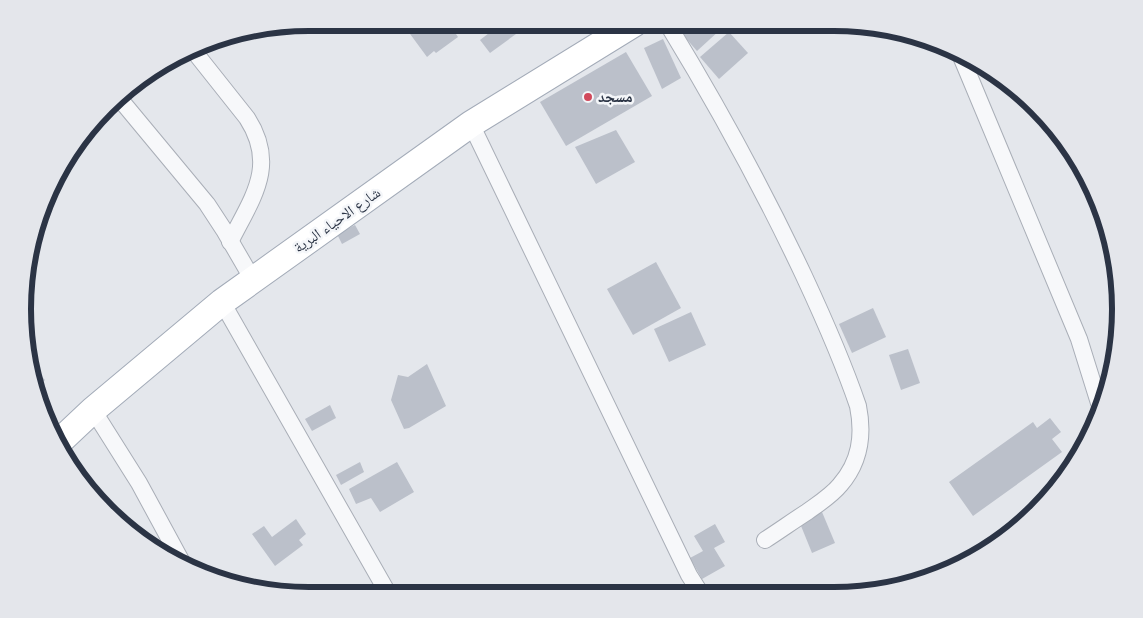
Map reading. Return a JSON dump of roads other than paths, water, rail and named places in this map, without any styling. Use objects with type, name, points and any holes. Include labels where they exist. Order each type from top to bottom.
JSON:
[{"type":"main road","name":"شارع الاحياء البرية","points":[[63,438],[222,302],[472,124],[622,31]]},
{"type":"street","points":[[672,31],[745,156],[779,224],[820,310],[858,406],[861,440],[857,457],[849,472],[839,486],[826,498],[765,540]]},
{"type":"street","points":[[197,55],[248,118],[259,140],[262,152],[261,177],[257,189],[230,242]]},
{"type":"street","points":[[964,63],[1079,339],[1097,397]]},
{"type":"street","points":[[123,103],[198,192],[216,217],[253,280]]},
{"type":"street","points":[[472,124],[696,587]]},
{"type":"street","points":[[222,302],[384,587]]},
{"type":"street","points":[[93,410],[139,483],[177,554]]},
{"type":"place","name":"مسجد","points":[[588,97]]}]
